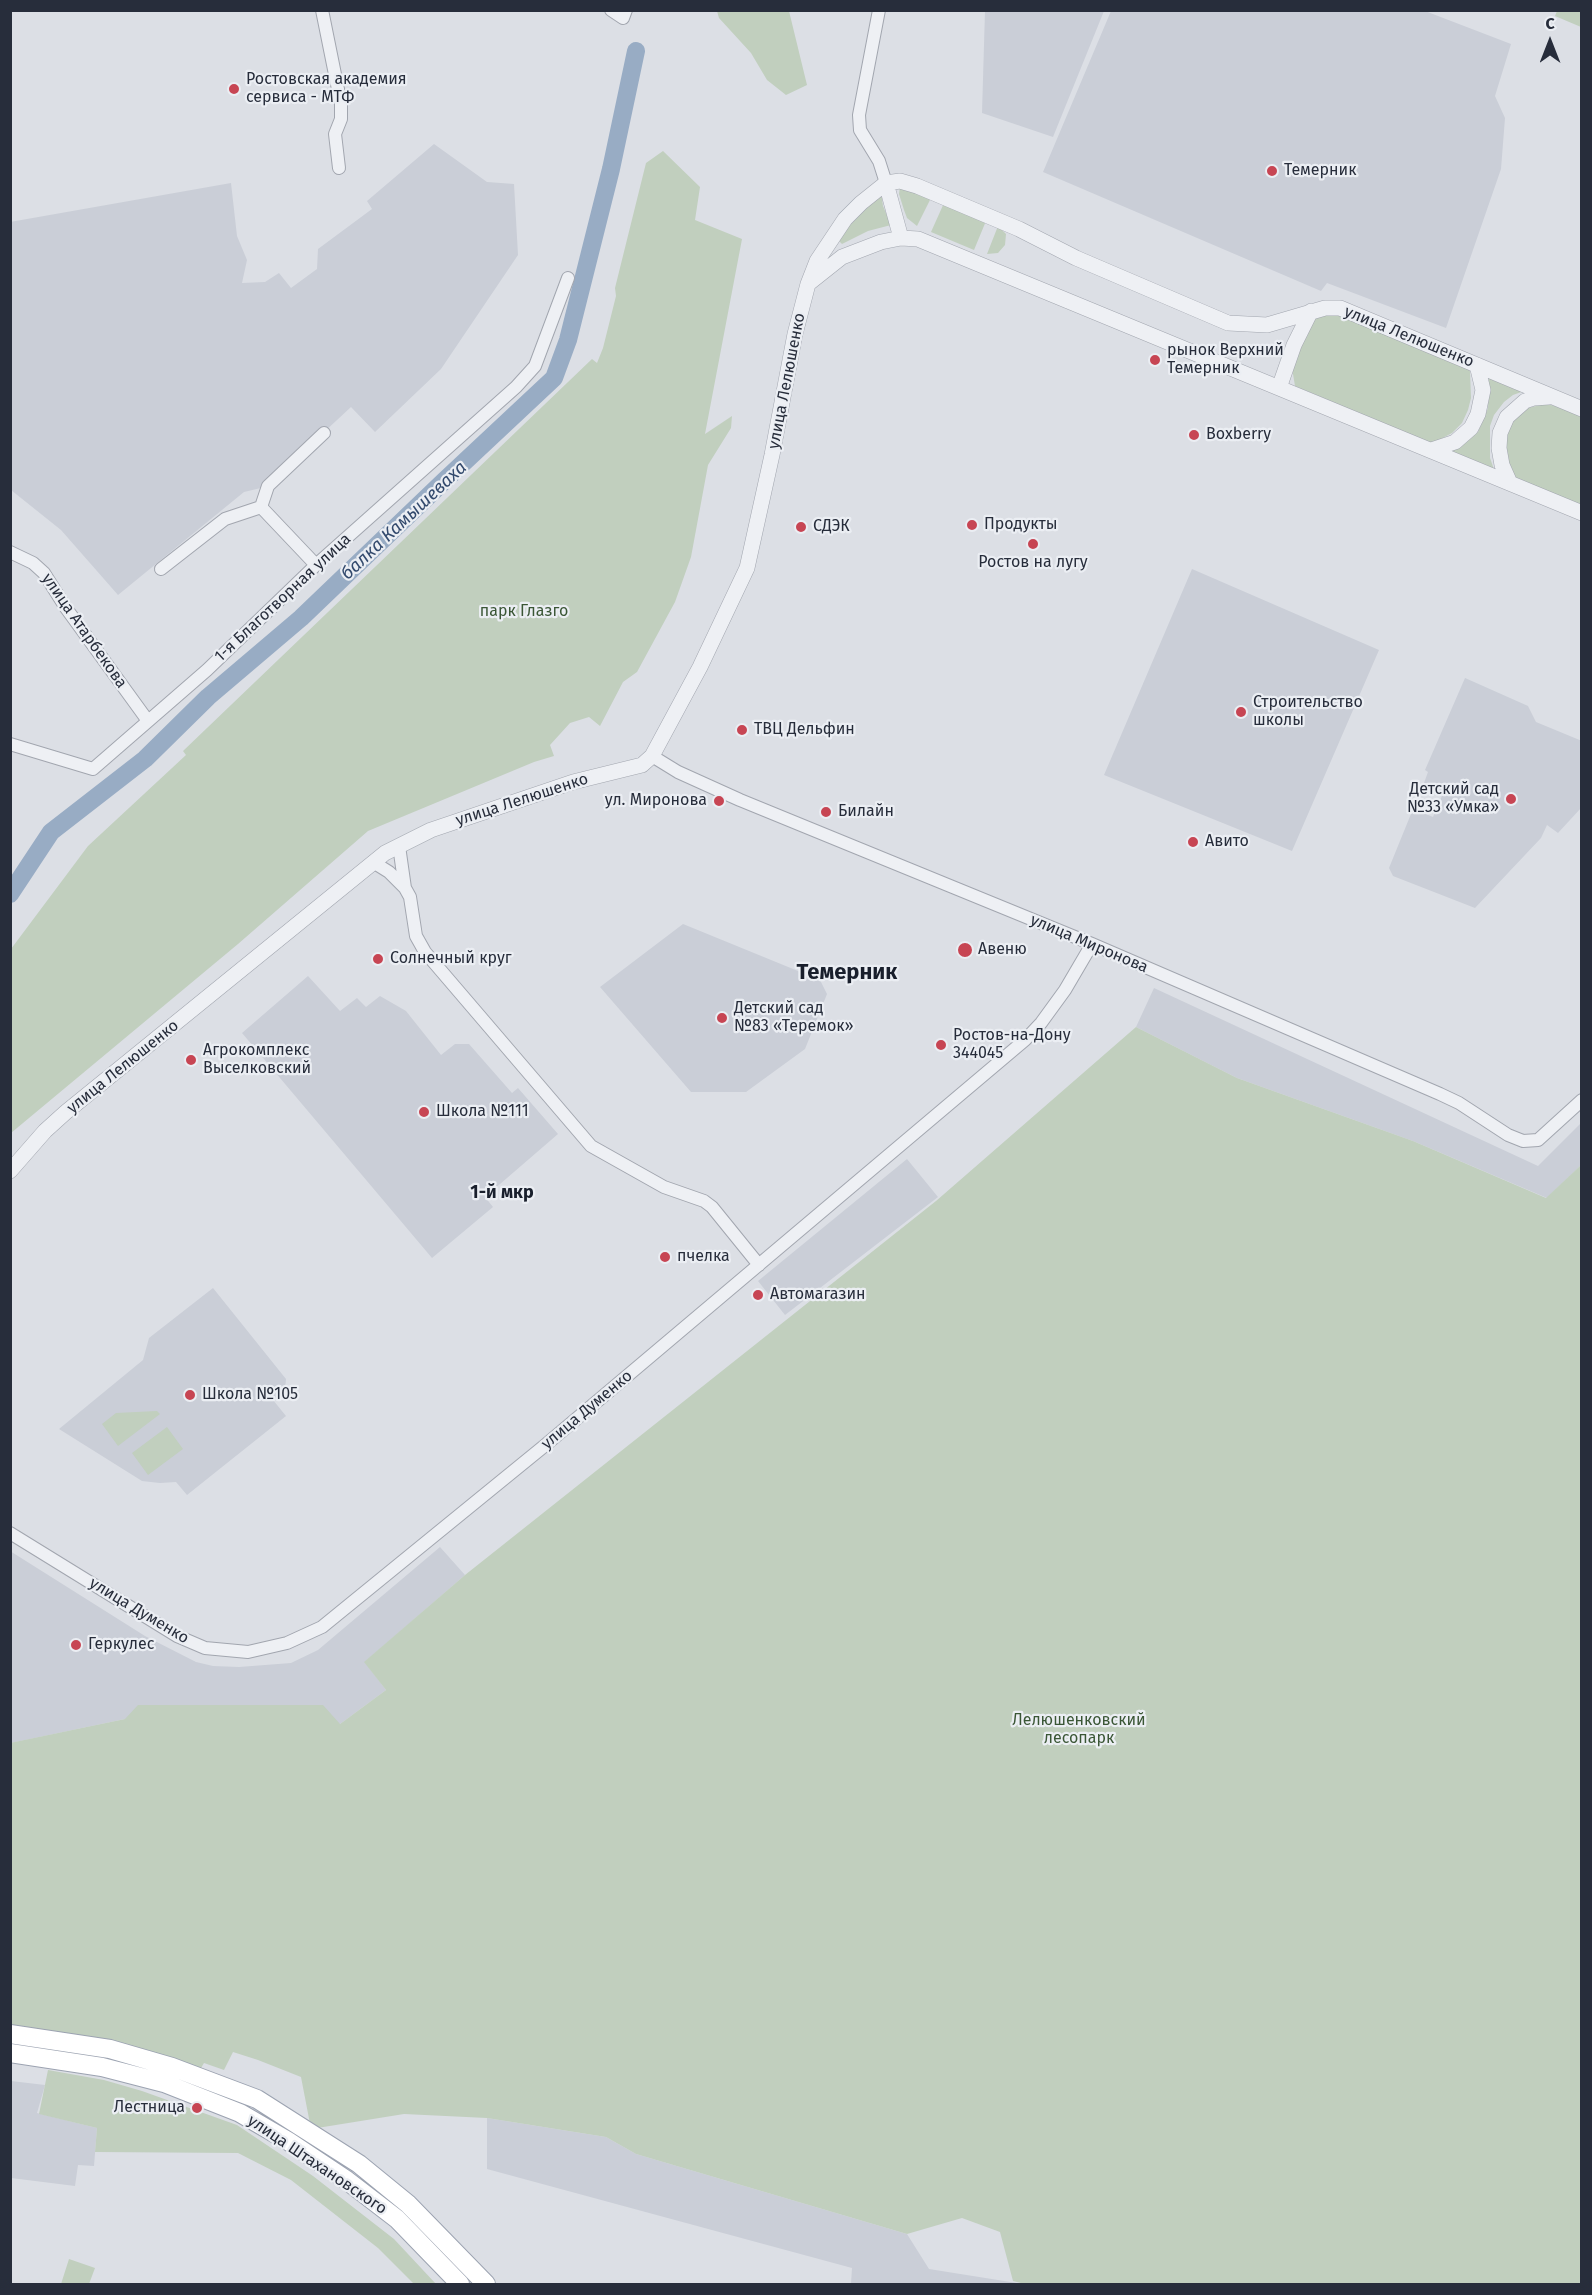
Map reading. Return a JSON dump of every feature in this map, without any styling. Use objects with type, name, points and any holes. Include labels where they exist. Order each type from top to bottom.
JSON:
[{"type":"main road","name":"улица Штахановского","points":[[10,2034],[110,2049],[172,2067],[257,2099],[376,2177],[408,2204],[486,2284]]},
{"type":"main road","name":"улица Штахановского","points":[[10,2053],[102,2067],[164,2083],[240,2113],[307,2154],[397,2219],[460,2284]]},
{"type":"street","points":[[322,10],[340,104],[340,119],[335,134],[339,168]]},
{"type":"street","points":[[611,10],[623,18],[626,10]]},
{"type":"street","points":[[879,10],[859,115],[860,130],[879,161],[901,238]]},
{"type":"street","name":"улица Лелюшенко","points":[[10,1171],[45,1131],[66,1113],[373,862],[431,830],[573,782],[642,765],[652,756],[700,668],[747,568],[795,334],[808,284],[817,261],[845,219],[861,202],[886,183],[900,181],[917,186],[1228,323],[1267,325],[1311,311],[1340,308],[1581,409]]},
{"type":"street","points":[[808,284],[842,257],[881,242],[901,238],[918,239],[1581,513]]},
{"type":"street","name":"1-я Благотворная улица","points":[[10,744],[93,768],[207,670],[316,565],[516,387],[535,366],[568,278]]},
{"type":"street","points":[[1279,388],[1294,345],[1311,311]]},
{"type":"street","points":[[1431,450],[1455,442],[1471,428],[1479,414],[1482,396],[1477,365]]},
{"type":"street","points":[[1510,483],[1502,465],[1499,448],[1500,433],[1507,417],[1525,401],[1552,397]]},
{"type":"street","points":[[261,507],[268,486],[324,433]]},
{"type":"street","points":[[261,507],[316,565]]},
{"type":"street","points":[[160,569],[225,519],[261,507]]},
{"type":"street","name":"улица Атарбекова","points":[[10,552],[33,563],[44,573],[66,608],[148,721]]},
{"type":"street","name":"улица Миронова","points":[[652,756],[678,772],[740,800],[1092,945],[1459,1103],[1508,1135],[1523,1141],[1538,1140],[1581,1100]]},
{"type":"street","points":[[399,846],[405,888]]},
{"type":"street","points":[[373,862],[405,888],[410,897],[417,936],[425,952],[591,1146],[664,1187],[704,1201],[712,1207],[759,1265]]},
{"type":"street","name":"улица Думенко","points":[[10,1533],[177,1636],[205,1648],[248,1652],[287,1643],[322,1627],[543,1447],[1025,1040],[1065,990],[1092,945]]},
{"type":"shaded area","points":[[985,11],[1104,11],[1053,137],[982,113]]},
{"type":"shaded area","name":"Темерник","points":[[1111,11],[1425,11],[1511,44],[1495,96],[1505,118],[1501,169],[1446,328],[1327,283],[1321,291],[1043,172]]},
{"type":"shaded area","points":[[434,144],[487,182],[514,184],[518,255],[441,369],[375,432],[351,407],[265,487],[244,492],[118,595],[61,530],[11,490],[10,222],[231,183],[237,236],[247,260],[242,283],[265,282],[279,273],[291,288],[317,269],[318,249],[372,209],[367,201]]},
{"type":"shaded area","name":"Строительство школы","points":[[1192,569],[1379,650],[1292,851],[1104,775]]},
{"type":"shaded area","name":"Детский сад №33 «Умка»","points":[[1465,678],[1528,706],[1536,722],[1582,741],[1581,808],[1558,833],[1547,825],[1541,838],[1475,908],[1393,876],[1389,868],[1413,809],[1433,817],[1444,791],[1424,783],[1428,772],[1425,770]]},
{"type":"shaded area","name":"Детский сад №83 «Теремок»","points":[[683,924],[820,980],[827,994],[805,1049],[746,1092],[691,1092],[600,987]]},
{"type":"shaded area","name":"Школа №111","points":[[308,976],[340,1011],[357,998],[366,1007],[380,996],[406,1011],[441,1055],[455,1044],[469,1044],[512,1093],[518,1088],[558,1134],[485,1197],[493,1207],[432,1258],[242,1033]]},
{"type":"shaded area","points":[[1154,988],[1538,1166],[1581,1123],[1581,1165],[1547,1198],[1413,1141],[1237,1078],[1136,1027]]},
{"type":"shaded area","points":[[907,1159],[938,1197],[785,1315],[758,1281]]},
{"type":"shaded area","name":"Школа №105","points":[[213,1288],[286,1379],[285,1390],[273,1400],[286,1416],[187,1495],[176,1482],[142,1481],[59,1429],[143,1360],[149,1338]]},
{"type":"shaded area","points":[[440,1547],[465,1575],[365,1662],[386,1690],[340,1724],[125,1719],[11,1743],[10,1551],[145,1636],[196,1662],[213,1666],[239,1667],[291,1663],[318,1650]]},
{"type":"shaded area","points":[[11,2081],[45,2085],[37,2113],[97,2128],[94,2166],[78,2165],[75,2186],[11,2178]]},
{"type":"shaded area","points":[[487,2118],[606,2137],[636,2154],[907,2234],[929,2269],[1023,2284],[851,2284],[852,2268],[487,2169]]},
{"type":"green space","points":[[717,11],[789,11],[807,85],[786,95],[767,80],[751,53],[719,18]]},
{"type":"green space","points":[[1557,11],[1581,11],[1581,27],[1555,16]]},
{"type":"green space","name":"парк Глазго","points":[[663,151],[700,187],[695,220],[742,239],[705,434],[732,416],[731,428],[708,465],[691,557],[675,602],[637,672],[623,682],[600,726],[589,717],[570,723],[550,745],[554,756],[534,762],[368,831],[238,944],[11,1133],[11,949],[88,846],[186,755],[183,751],[592,359],[597,363],[616,296],[615,288],[646,163]]},
{"type":"green space","points":[[900,186],[931,198],[917,226],[907,218],[899,194]]},
{"type":"green space","points":[[881,191],[883,206],[891,225],[868,231],[842,244],[840,236]]},
{"type":"green space","points":[[944,203],[986,221],[974,250],[931,232]]},
{"type":"green space","points":[[998,226],[1006,234],[1005,245],[998,253],[987,254]]},
{"type":"green space","points":[[1339,312],[1467,367],[1470,371],[1471,398],[1462,423],[1452,433],[1435,442],[1426,442],[1295,386],[1292,368],[1315,316]]},
{"type":"green space","points":[[1489,375],[1524,391],[1504,402],[1494,415],[1490,426],[1490,458],[1496,475],[1443,451],[1461,445],[1478,432],[1488,408]]},
{"type":"green space","points":[[1544,404],[1557,406],[1581,416],[1581,508],[1520,483],[1510,472],[1503,436],[1507,426],[1524,409]]},
{"type":"green space","name":"Лелюшенковский лесопарк","points":[[1136,1027],[1237,1078],[1413,1141],[1546,1198],[1581,1165],[1581,2284],[1025,2284],[1013,2281],[1000,2232],[962,2218],[907,2234],[636,2154],[606,2137],[487,2118],[404,2114],[311,2129],[301,2077],[258,2060],[233,2052],[224,2070],[204,2063],[201,2068],[149,2051],[11,2025],[10,1743],[125,1719],[138,1705],[323,1705],[340,1724],[386,1690],[364,1662],[465,1575],[936,1201]]},
{"type":"green space","points":[[157,1411],[160,1414],[118,1446],[102,1424],[116,1413]]},
{"type":"green space","points":[[167,1427],[183,1449],[148,1475],[132,1453]]},
{"type":"green space","points":[[48,2070],[104,2080],[142,2091],[237,2125],[313,2176],[394,2239],[436,2284],[414,2284],[378,2248],[291,2180],[238,2153],[95,2152],[97,2128],[39,2114]]},
{"type":"green space","points":[[69,2259],[95,2268],[89,2284],[61,2284]]},
{"type":"waterway","name":"балка Камышеваха","points":[[10,894],[51,832],[145,759],[208,697],[301,618],[554,378],[568,340],[611,169],[636,51]]},
{"type":"place","name":"Ростовская академия сервиса - МТФ","points":[[234,89]]},
{"type":"place","name":"Темерник","points":[[1272,171]]},
{"type":"place","name":"рынок Верхний Темерник","points":[[1155,360]]},
{"type":"place","name":"Boxberry","points":[[1194,435]]},
{"type":"place","name":"Продукты","points":[[972,525]]},
{"type":"place","name":"СДЭК","points":[[801,527]]},
{"type":"place","name":"Ростов на лугу","points":[[1033,544]]},
{"type":"place","name":"Строительство школы","points":[[1241,712]]},
{"type":"place","name":"ТВЦ Дельфин","points":[[742,730]]},
{"type":"place","name":"Детский сад №33 «Умка»","points":[[1511,799]]},
{"type":"place","name":"ул. Миронова","points":[[719,801]]},
{"type":"place","name":"Билайн","points":[[826,812]]},
{"type":"place","name":"Авито","points":[[1193,842]]},
{"type":"place","name":"Авеню","points":[[965,950]]},
{"type":"place","name":"Солнечный круг","points":[[378,959]]},
{"type":"place","name":"Детский сад №83 «Теремок»","points":[[722,1018]]},
{"type":"place","name":"Ростов-на-Дону 344045","points":[[941,1045]]},
{"type":"place","name":"Агрокомплекс Выселковский","points":[[191,1060]]},
{"type":"place","name":"Школа №111","points":[[424,1112]]},
{"type":"place","name":"пчелка","points":[[665,1257]]},
{"type":"place","name":"Автомагазин","points":[[758,1295]]},
{"type":"place","name":"Школа №105","points":[[190,1395]]},
{"type":"place","name":"Геркулес","points":[[76,1645]]},
{"type":"place","name":"Лестница","points":[[197,2108]]},
{"type":"district","name":"Темерник","points":[[847,973]]},
{"type":"district","name":"1-й мкр","points":[[502,1193]]}]
